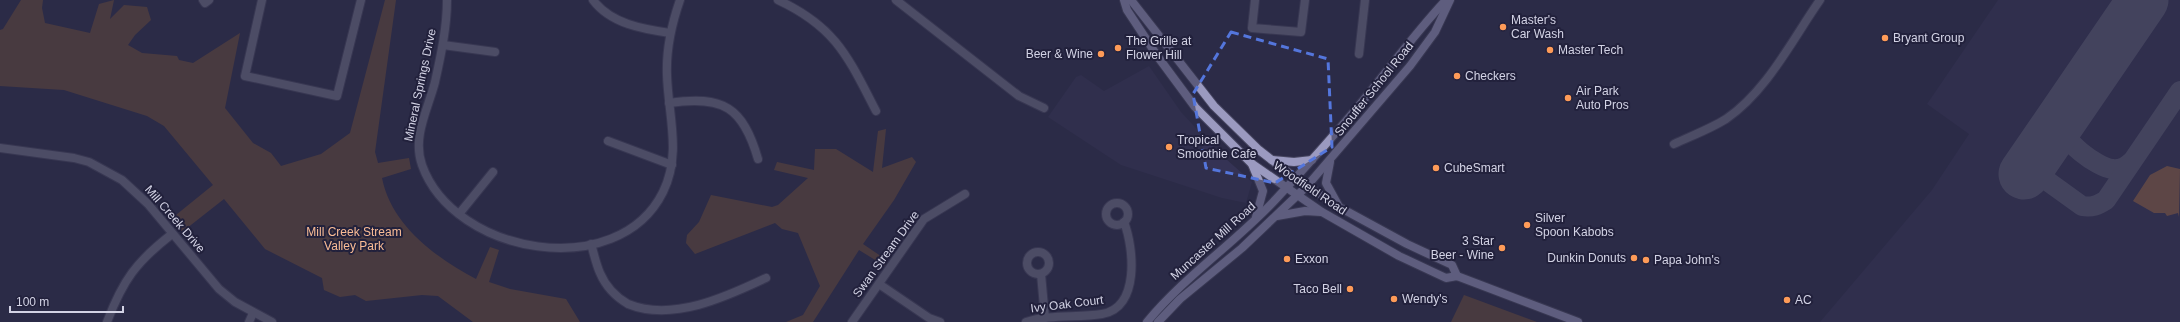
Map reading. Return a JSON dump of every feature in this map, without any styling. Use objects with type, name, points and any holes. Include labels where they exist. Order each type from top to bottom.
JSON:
[{"type":"main road","name":"Woodfield Road","points":[[1124,0],[1127,10],[1158,57],[1195,108],[1251,163],[1286,188],[1322,212],[1425,269],[1446,278],[1458,276],[1578,322]]},
{"type":"main road","name":"Woodfield Road","points":[[1131,0],[1214,106],[1272,160],[1295,178],[1339,207],[1407,244],[1452,265],[1458,276]]},
{"type":"main road","name":"Snouffer School Road","points":[[1295,178],[1358,107],[1423,25],[1446,0]]},
{"type":"main road","name":"Snouffer School Road","points":[[1307,186],[1410,66],[1435,32],[1450,0]]},
{"type":"main road","points":[[1272,160],[1294,162],[1312,160]]},
{"type":"main road","points":[[1330,160],[1326,183],[1339,207]]},
{"type":"main road","points":[[1251,163],[1263,191],[1256,219]]},
{"type":"main road","name":"Muncaster Mill Road","points":[[1147,322],[1183,283],[1256,219],[1295,178]]},
{"type":"main road","name":"Muncaster Mill Road","points":[[1161,321],[1194,286],[1277,216],[1307,186]]},
{"type":"main road","points":[[1277,216],[1305,211],[1322,212]]},
{"type":"street","points":[[202,0],[205,3],[209,0]]},
{"type":"street","points":[[262,0],[245,76],[338,96],[361,0]]},
{"type":"street","name":"Mineral Springs Drive","points":[[447,0],[442,46],[434,83],[420,129],[418,151],[422,166],[444,201],[459,214],[484,231],[515,243],[561,248],[591,244],[622,234],[646,217],[664,190],[672,165],[674,142],[667,73],[670,33],[680,0]]},
{"type":"street","points":[[593,0],[605,12],[623,22],[641,28],[670,33]]},
{"type":"street","points":[[778,0],[796,9],[817,23],[834,39],[849,58],[876,111]]},
{"type":"street","points":[[896,0],[1019,96],[1044,108]]},
{"type":"street","points":[[1255,0],[1252,28],[1301,32],[1305,0]]},
{"type":"street","points":[[1359,54],[1365,0]]},
{"type":"street","points":[[1674,144],[1713,126],[1744,104],[1763,84],[1820,0]]},
{"type":"street","points":[[442,46],[495,52]]},
{"type":"street","points":[[669,103],[704,100],[730,110],[744,123],[752,138],[758,159]]},
{"type":"street","points":[[608,141],[672,165]]},
{"type":"street","name":"Mill Creek Drive","points":[[0,148],[66,157],[89,162],[122,180],[148,204],[219,289],[235,302],[272,322]]},
{"type":"street","points":[[459,214],[493,172]]},
{"type":"street","name":"Swan Stream Drive","points":[[852,322],[924,218],[966,194]]},
{"type":"street","name":"Ivy Oak Court","points":[[1026,322],[1045,318],[1102,314],[1118,306],[1126,293],[1132,278],[1130,244],[1124,222]]},
{"type":"street","points":[[107,322],[116,298],[128,277],[150,251],[172,234]]},
{"type":"street","points":[[591,244],[600,274],[610,290],[619,299],[637,310],[648,313],[670,314],[699,309],[766,278]]},
{"type":"street","points":[[1041,274],[1045,318]]},
{"type":"street","points":[[879,284],[929,318],[940,322]]},
{"type":"street","points":[[249,322],[253,313]]},
{"type":"highlighted area","points":[[1231,32],[1328,59],[1332,147],[1275,183],[1206,168],[1193,94]]},
{"type":"shaded area","points":[[1998,0],[2180,0],[2180,322],[1820,322],[1932,190],[1969,134],[1927,104]]},
{"type":"shaded area","points":[[1149,66],[1181,112],[1217,151],[1252,182],[1246,203],[1222,198],[1121,165],[1048,117],[1076,77],[1081,75],[1104,91]]},
{"type":"shaded area","points":[[2167,166],[2180,169],[2179,217],[2178,213],[2167,216],[2165,213],[2154,213],[2133,201],[2150,175]]},
{"type":"green space","name":"Mill Creek Stream Valley Park","points":[[21,0],[43,0],[42,8],[45,23],[90,33],[99,4],[114,0],[110,19],[124,5],[147,7],[151,20],[135,35],[128,45],[142,53],[177,56],[179,60],[193,63],[240,33],[225,108],[253,143],[271,153],[281,166],[321,154],[350,133],[385,0],[396,0],[375,152],[378,163],[409,158],[411,169],[382,178],[387,195],[395,211],[417,238],[431,250],[461,271],[476,279],[490,247],[499,250],[489,282],[510,289],[566,299],[580,322],[473,322],[438,296],[422,295],[366,301],[355,295],[340,297],[324,290],[322,278],[265,249],[224,199],[182,232],[171,219],[213,185],[164,126],[147,116],[64,90],[0,86],[0,30],[3,29]]},
{"type":"green space","points":[[886,129],[882,168],[912,157],[916,162],[894,200],[863,244],[888,261],[885,266],[859,250],[813,322],[786,322],[803,315],[820,286],[798,233],[782,229],[775,223],[695,254],[686,243],[687,235],[699,222],[711,195],[772,207],[778,205],[808,178],[774,170],[777,162],[814,170],[815,149],[836,149],[873,172],[878,131]]},
{"type":"green space","points":[[1464,295],[1537,322],[1451,322]]},
{"type":"taxiway","points":[[2106,54],[2069,110],[2063,125],[2064,131],[2068,138],[2081,152],[2098,164],[2112,169],[2120,169],[2131,162]]},
{"type":"taxiway","points":[[2028,167],[2082,206],[2095,206],[2106,200],[2180,91]]},
{"type":"runway","points":[[2024,174],[2143,0]]},
{"type":"place","name":"Master's Car Wash","points":[[1503,27]]},
{"type":"place","name":"Bryant Group","points":[[1885,38]]},
{"type":"place","name":"The Grille at Flower Hill","points":[[1118,48]]},
{"type":"place","name":"Master Tech","points":[[1550,50]]},
{"type":"place","name":"Beer & Wine","points":[[1101,54]]},
{"type":"place","name":"Checkers","points":[[1457,76]]},
{"type":"place","name":"Air Park Auto Pros","points":[[1568,98]]},
{"type":"place","name":"Tropical Smoothie Cafe","points":[[1169,147]]},
{"type":"place","name":"CubeSmart","points":[[1436,168]]},
{"type":"place","name":"Silver Spoon Kabobs","points":[[1527,225]]},
{"type":"place","name":"3 Star Beer - Wine","points":[[1502,248]]},
{"type":"place","name":"Dunkin Donuts","points":[[1634,258]]},
{"type":"place","name":"Exxon","points":[[1287,259]]},
{"type":"place","name":"Papa John's","points":[[1646,260]]},
{"type":"place","name":"Taco Bell","points":[[1350,289]]},
{"type":"place","name":"Wendy's","points":[[1394,299]]},
{"type":"place","name":"AC","points":[[1787,300]]}]
